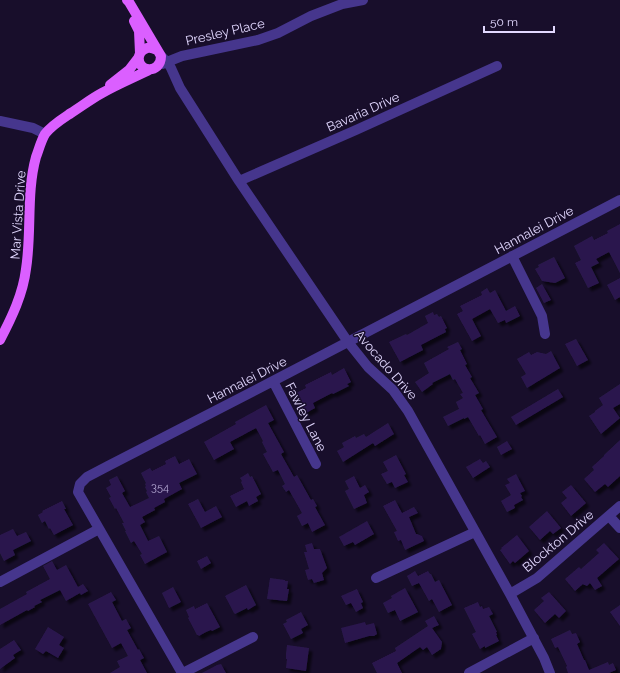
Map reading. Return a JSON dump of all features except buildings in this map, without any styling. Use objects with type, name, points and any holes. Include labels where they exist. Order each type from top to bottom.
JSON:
[{"type":"main road","points":[[123,0],[124,5],[139,31],[140,62],[142,66],[144,68],[158,61]]},
{"type":"main road","points":[[127,0],[158,61]]},
{"type":"main road","points":[[140,55],[143,49],[150,47],[158,61]]},
{"type":"main road","name":"Mar Vista Drive","points":[[102,93],[129,70],[140,55]]},
{"type":"main road","name":"Mar Vista Drive","points":[[0,340],[18,302],[23,285],[28,258],[30,202],[34,163],[45,134],[60,120],[102,93],[158,61]]},
{"type":"street","name":"Presley Place","points":[[158,61],[170,55],[182,56],[258,40],[278,33],[311,16],[342,4],[363,0]]},
{"type":"street","name":"Avocado Drive","points":[[158,61],[161,69],[180,88],[239,181],[348,342],[368,367],[393,390],[408,411],[534,638],[550,673]]},
{"type":"street","name":"Bavaria Drive","points":[[239,181],[497,66]]},
{"type":"street","points":[[0,121],[33,128],[45,134]]},
{"type":"street","name":"Hannalei Drive","points":[[182,673],[78,492],[80,484],[87,477],[620,200]]},
{"type":"street","points":[[512,256],[542,316],[545,334]]},
{"type":"street","name":"Fawley Lane","points":[[273,381],[316,464]]},
{"type":"street","name":"Blockton Drive","points":[[510,594],[537,578],[620,506]]},
{"type":"street","points":[[609,516],[620,528]]},
{"type":"street","points":[[0,582],[99,529]]},
{"type":"street","points":[[376,578],[475,532]]},
{"type":"street","points":[[182,673],[253,636]]},
{"type":"street","points":[[469,673],[534,638]]}]
